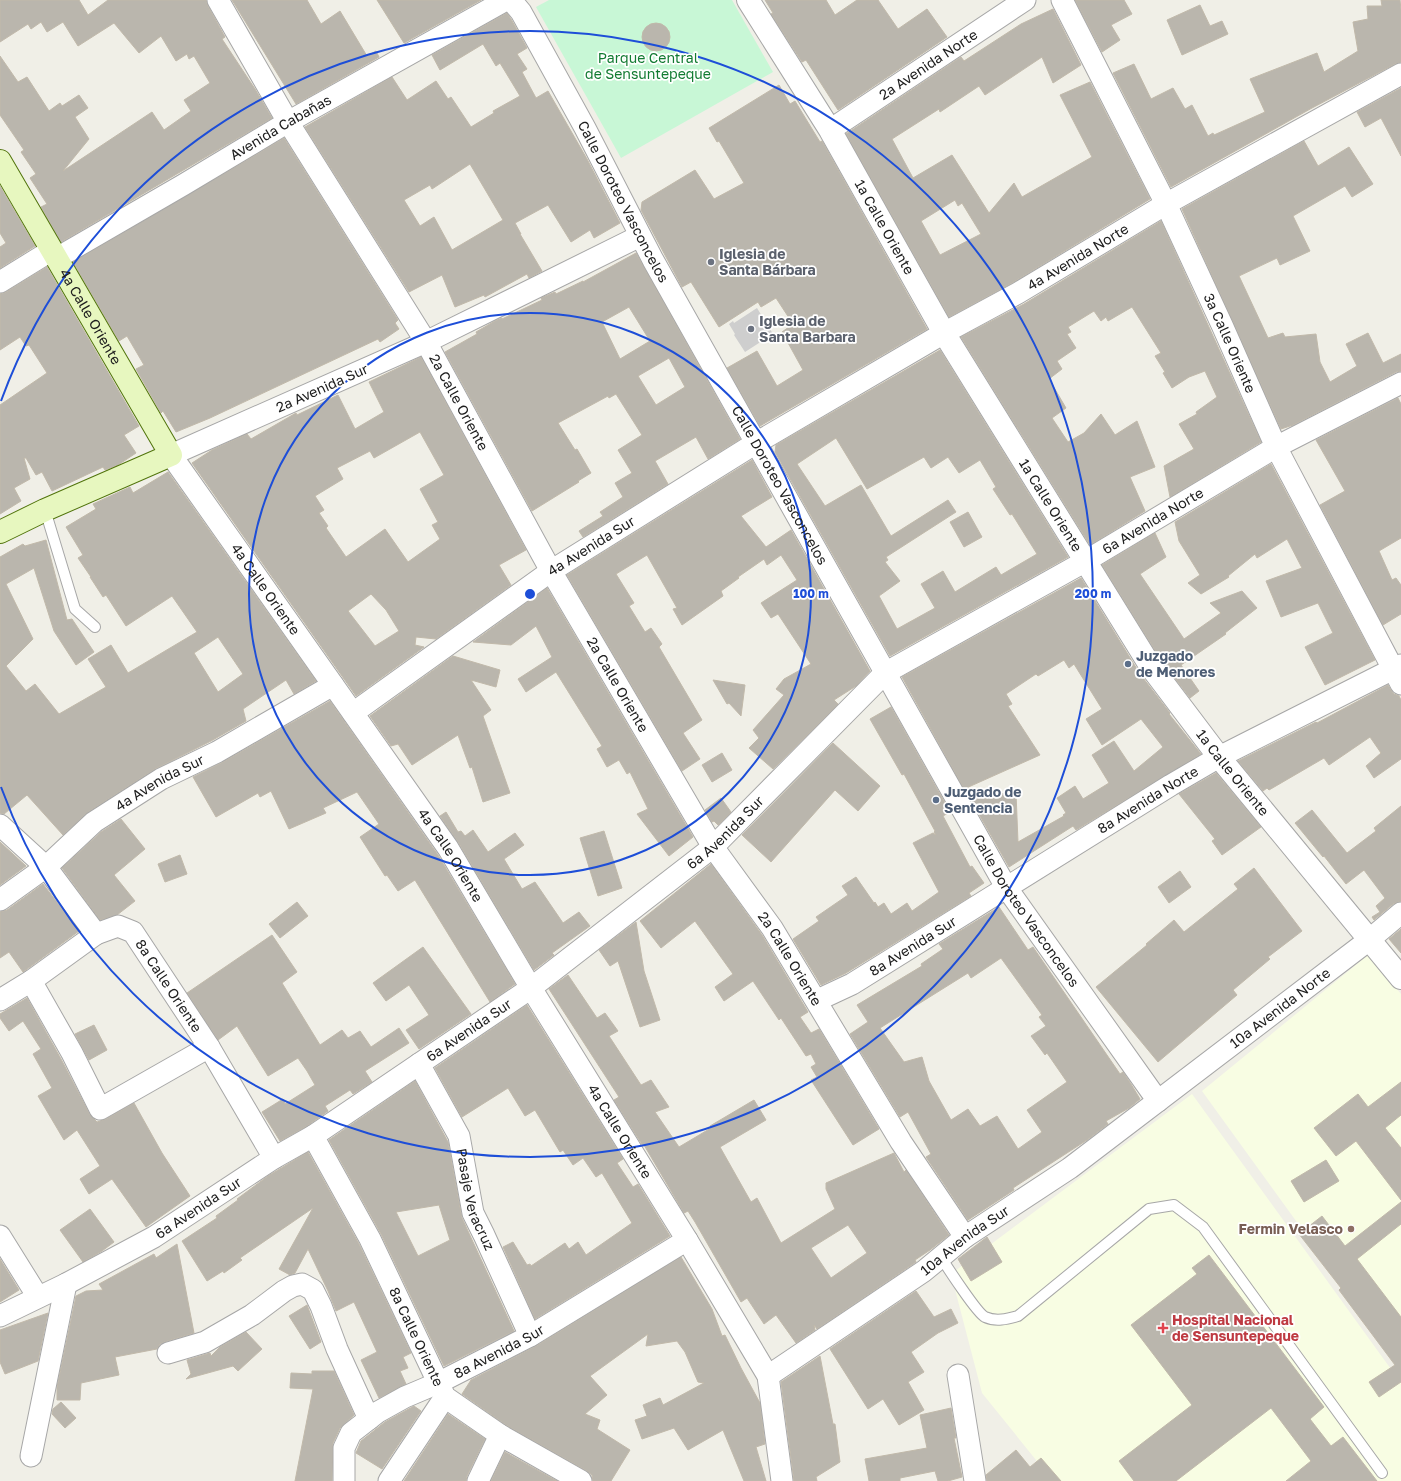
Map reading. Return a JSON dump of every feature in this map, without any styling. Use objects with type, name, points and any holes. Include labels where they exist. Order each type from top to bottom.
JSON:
[{"type":"main road","name":"4a Calle Oriente","points":[[0,161],[171,455]]},
{"type":"main road","name":"2a Avenida Sur","points":[[0,532],[45,510],[171,455]]},
{"type":"street","name":"2a Calle Oriente","points":[[218,0],[288,122],[426,342],[550,571],[713,848],[772,928],[902,1142],[965,1237]]},
{"type":"street","name":"Avenida Cabañas","points":[[0,282],[183,185],[288,122],[506,0]]},
{"type":"street","name":"Calle Doroteo Vasconcelos","points":[[511,0],[521,12],[558,79],[640,236],[1006,887],[1158,1101]]},
{"type":"street","name":"1a Calle Oriente","points":[[748,0],[830,130],[944,333],[1084,562],[1151,667],[1219,757],[1401,978]]},
{"type":"street","name":"2a Avenida Norte","points":[[830,130],[1025,0]]},
{"type":"street","name":"3a Calle Oriente","points":[[1062,0],[1166,204],[1276,447],[1398,673]]},
{"type":"street","name":"4a Avenida Norte","points":[[756,443],[944,333],[1018,293],[1166,204],[1401,75]]},
{"type":"street","name":"2a Avenida Sur","points":[[171,455],[426,342],[640,236]]},
{"type":"street","name":"6a Avenida Norte","points":[[885,673],[1084,562],[1276,447],[1401,383]]},
{"type":"street","name":"4a Avenida Sur","points":[[353,713],[550,571],[756,443]]},
{"type":"street","name":"4a Calle Oriente","points":[[171,455],[448,848],[531,988],[687,1240],[768,1376],[781,1480]]},
{"type":"street","name":"6a Avenida Sur","points":[[0,1316],[66,1284],[154,1237],[274,1158],[313,1136],[531,988],[713,848],[885,673]]},
{"type":"street","name":"8a Avenida Norte","points":[[1006,887],[1170,785],[1219,757],[1398,673]]},
{"type":"street","name":"4a Avenida Sur","points":[[0,900],[46,867],[94,822],[155,783],[217,752],[334,685]]},
{"type":"street","points":[[0,825],[46,867],[96,934]]},
{"type":"street","name":"8a Avenida Sur","points":[[816,1000],[852,984],[1006,887]]},
{"type":"street","name":"10a Avenida Norte","points":[[1158,1101],[1369,940],[1401,913]]},
{"type":"street","name":"8a Calle Oriente","points":[[0,1000],[31,981],[96,934],[118,926],[132,932],[209,1047],[274,1158]]},
{"type":"street","points":[[31,981],[72,1053],[100,1109],[209,1047]]},
{"type":"street","name":"Pasaje Veracruz","points":[[419,1064],[458,1136],[472,1213],[484,1235],[530,1336]]},
{"type":"street","name":"10a Avenida Sur","points":[[768,1376],[924,1271],[965,1237],[1070,1168],[1158,1101]]},
{"type":"street","name":"8a Calle Oriente","points":[[313,1136],[370,1239],[441,1390],[500,1435],[580,1481]]},
{"type":"street","points":[[0,1236],[38,1297]]},
{"type":"street","name":"8a Avenida Sur","points":[[344,1481],[344,1448],[351,1433],[378,1412],[405,1397],[441,1390],[687,1240]]},
{"type":"street","points":[[31,1456],[66,1284]]},
{"type":"street","points":[[168,1353],[205,1342],[252,1315],[293,1286],[302,1284],[313,1290],[321,1306],[337,1349],[369,1419]]},
{"type":"street","points":[[958,1375],[974,1481]]},
{"type":"street","points":[[389,1481],[441,1390]]},
{"type":"street","points":[[478,1481],[500,1435]]},
{"type":"lane","points":[[45,510],[75,609],[95,627]]},
{"type":"lane","points":[[941,1257],[958,1283],[984,1316],[1001,1320],[1018,1316],[1149,1209],[1174,1205],[1203,1227],[1382,1473]]},
{"type":"shaded area","name":"Iglesia de Santa Barbara","points":[[757,308],[773,334],[745,352],[729,324],[733,321],[734,323]]},
{"type":"shaded area","name":"Fermin Velasco","points":[[1368,955],[1401,994],[1401,1366],[1202,1091]]},
{"type":"shaded area","name":"Hospital Nacional de Sensuntepeque","points":[[1192,1094],[1401,1383],[1401,1481],[1053,1481],[982,1393],[951,1274]]},
{"type":"green space","name":"Parque Central de Sensuntepeque","points":[[549,0],[732,0],[773,72],[621,158],[536,7]]},
{"type":"building","points":[[0,0],[79,0],[88,15],[108,0],[206,0],[225,37],[222,39],[272,118],[61,242],[41,207],[47,204],[30,178],[36,174],[21,152],[24,150],[0,115],[0,56],[18,82],[27,77],[49,111],[60,103],[62,106],[79,95],[88,108],[75,117],[89,139],[63,171],[152,112],[164,130],[191,111],[184,100],[210,83],[194,56],[189,59],[187,54],[176,61],[161,36],[139,53],[114,23],[78,46],[63,22],[47,32],[41,22],[31,29],[28,24],[0,42]]},
{"type":"building","points":[[232,0],[307,0],[321,24],[340,11],[367,56],[376,51],[379,57],[296,104]]},
{"type":"building","points":[[377,0],[481,0],[404,43]]},
{"type":"building","points":[[765,0],[826,0],[835,15],[857,0],[878,0],[898,29],[927,9],[947,37],[838,110],[806,60],[802,62],[771,14],[773,13]]},
{"type":"building","points":[[1075,0],[1124,0],[1132,14],[1111,25],[1120,40],[1102,52]]},
{"type":"building","points":[[1381,0],[1400,0],[1401,62],[1312,108],[1171,187],[1113,73],[1134,64],[1151,99],[1173,88],[1185,109],[1192,105],[1208,136],[1213,133],[1214,135],[1265,112],[1250,79],[1317,53],[1324,72],[1358,51],[1353,22],[1368,19],[1367,6],[1382,6]]},
{"type":"building","points":[[1200,5],[1210,26],[1222,21],[1228,34],[1182,55],[1167,20]]},
{"type":"building","points":[[1053,9],[1081,65],[1053,83],[1042,57],[985,95],[979,86],[940,112],[939,109],[892,139],[913,178],[952,155],[989,213],[1014,183],[1022,197],[1092,157],[1060,95],[1090,82],[1150,199],[1012,283],[949,317],[846,134],[961,57],[964,61],[1021,24]],"holes":[[[955,200],[958,206],[962,203],[981,234],[940,255],[921,221]]]},
{"type":"building","points":[[507,13],[527,48],[517,54],[527,69],[522,72],[536,98],[548,91],[587,159],[620,223],[594,238],[590,230],[571,242],[548,205],[515,223],[542,271],[529,278],[527,274],[485,297],[484,295],[455,307],[442,275],[409,292],[305,127],[392,77],[407,100],[436,81],[448,99],[451,97],[471,127],[494,113],[493,111],[520,96],[500,63],[496,66],[483,44],[440,70],[432,55]],"holes":[[[470,164],[503,220],[452,250],[434,217],[420,226],[404,200],[430,185],[432,189]]]},
{"type":"building","points":[[656,23],[666,27],[670,37],[666,47],[656,51],[646,47],[642,37],[646,27]]},
{"type":"building","points":[[779,85],[790,104],[795,101],[820,142],[822,141],[927,329],[760,426],[727,368],[757,351],[777,386],[803,370],[782,332],[793,324],[776,298],[761,307],[758,302],[719,327],[691,282],[682,287],[641,210],[642,202],[695,170],[714,199],[744,183],[719,141],[717,142],[709,128]]},
{"type":"building","points":[[1401,88],[1401,156],[1381,118],[1365,127],[1357,112]]},
{"type":"building","points":[[284,138],[398,320],[395,323],[399,329],[380,342],[378,339],[210,418],[176,432],[163,411],[161,413],[136,369],[144,365],[127,336],[119,341],[73,262]]},
{"type":"building","points":[[1304,141],[1318,166],[1349,147],[1373,184],[1352,197],[1345,186],[1293,216],[1310,251],[1280,265],[1277,258],[1239,276],[1268,338],[1283,333],[1285,337],[1316,334],[1320,362],[1330,382],[1357,366],[1346,344],[1368,333],[1383,363],[1401,354],[1401,371],[1396,372],[1293,425],[1281,429],[1182,209]]},
{"type":"building","points":[[0,186],[35,246],[0,268],[0,247],[6,243],[0,233]]},
{"type":"building","points":[[1161,221],[1261,442],[1170,497],[1164,466],[1194,449],[1179,424],[1197,414],[1196,412],[1217,397],[1205,371],[1189,377],[1172,388],[1163,373],[1165,372],[1155,356],[1161,353],[1132,307],[1108,321],[1106,317],[1101,321],[1094,311],[1068,327],[1071,332],[1067,334],[1076,348],[1057,361],[1062,369],[1049,379],[1066,408],[1052,418],[1068,442],[1084,433],[1101,414],[1115,435],[1137,421],[1155,467],[1130,477],[1145,511],[1090,545],[961,337],[1024,304]]},
{"type":"building","points":[[636,253],[740,439],[708,459],[696,437],[655,461],[668,484],[583,537],[579,531],[603,516],[600,512],[623,497],[615,483],[632,473],[618,450],[642,435],[616,394],[609,398],[608,396],[558,423],[575,450],[577,449],[591,473],[532,511],[445,352],[477,334],[476,332],[495,321],[542,300],[541,298],[555,292],[556,294],[583,282]],"holes":[[[629,307],[650,341],[620,359],[602,322]],[[669,358],[685,387],[656,405],[638,376]]]},
{"type":"building","points":[[47,267],[139,426],[124,435],[136,453],[118,465],[105,470],[103,467],[52,491],[42,472],[36,475],[26,458],[24,458],[30,479],[14,488],[21,501],[0,514],[0,405],[47,373],[29,345],[26,346],[20,337],[0,350],[0,294],[6,292]]},
{"type":"building","points":[[940,350],[1068,557],[890,656],[775,452],[776,445]],"holes":[[[836,438],[867,489],[924,457],[931,468],[948,457],[959,473],[980,460],[996,487],[993,489],[1010,515],[1012,514],[1037,554],[1001,575],[996,567],[955,592],[943,571],[921,584],[935,608],[897,629],[879,596],[900,581],[885,562],[888,560],[886,557],[956,512],[948,500],[891,536],[861,485],[825,506],[797,464]]]},
{"type":"building","points":[[421,357],[526,550],[499,565],[511,585],[436,639],[416,637],[415,645],[424,647],[356,696],[192,463],[212,450],[247,434],[251,439],[296,413],[297,415],[338,395],[355,429],[384,412],[369,382]],"holes":[[[420,432],[444,475],[420,489],[438,522],[432,525],[440,539],[408,562],[385,529],[346,557],[326,528],[328,526],[319,513],[324,510],[315,496],[343,479],[337,468],[370,451],[374,458]],[[371,594],[386,610],[399,631],[375,646],[348,611]]]},
{"type":"building","points":[[1398,398],[1401,404],[1401,538],[1379,551],[1392,580],[1396,578],[1401,585],[1401,614],[1383,625],[1320,505],[1345,491],[1316,440]]},
{"type":"building","points":[[752,460],[772,497],[741,516],[766,547],[791,530],[870,671],[856,686],[834,700],[838,704],[773,769],[749,748],[759,738],[753,730],[784,695],[776,689],[784,679],[811,664],[778,614],[771,618],[761,603],[797,580],[781,555],[767,565],[764,559],[721,591],[723,596],[682,625],[673,609],[677,608],[647,555],[616,574],[634,603],[629,606],[645,632],[651,628],[662,644],[659,647],[702,720],[683,733],[700,759],[682,771],[567,575]]},
{"type":"building","points":[[1271,464],[1375,660],[1325,685],[1305,647],[1333,633],[1318,603],[1281,617],[1266,581],[1302,568],[1287,539],[1257,558],[1255,554],[1228,576],[1229,577],[1201,594],[1188,583],[1200,575],[1179,541],[1175,522]]},
{"type":"building","points":[[168,472],[316,681],[294,694],[286,680],[243,709],[246,721],[211,741],[155,769],[88,812],[63,835],[27,795],[4,814],[0,813],[0,557],[23,544],[25,546],[46,540],[67,620],[72,619],[94,652],[76,665],[54,631],[34,568],[6,584],[33,639],[6,666],[26,691],[35,684],[59,714],[106,687],[88,659],[111,645],[128,673],[197,632],[172,596],[126,626],[106,595],[103,597],[78,558],[83,555],[66,527],[96,509],[93,504],[130,487],[133,493]],"holes":[[[218,637],[243,674],[218,692],[194,653]]]},
{"type":"building","points":[[968,512],[982,537],[964,547],[950,522]]},
{"type":"building","points":[[1155,533],[1166,557],[1140,574],[1184,639],[1221,613],[1210,603],[1242,591],[1257,608],[1225,633],[1226,634],[1181,665],[1199,691],[1190,698],[1161,660],[1102,565]]},
{"type":"building","points":[[1081,578],[1140,674],[1201,754],[1076,830],[1073,826],[1009,867],[968,795],[1016,793],[1018,842],[1064,816],[1063,815],[1066,813],[1057,798],[1075,786],[1083,799],[1109,783],[1092,755],[1114,741],[1134,771],[1163,747],[1141,719],[1102,745],[1086,719],[1102,709],[1074,664],[1069,668],[1064,660],[1038,676],[1036,674],[1006,694],[1012,704],[1008,706],[1040,755],[964,789],[902,677]]},
{"type":"building","points":[[547,588],[693,837],[669,856],[637,814],[648,809],[630,772],[627,774],[619,760],[607,767],[597,749],[602,746],[556,672],[526,692],[518,679],[552,657],[536,626],[511,645],[473,642]]},
{"type":"building","points":[[453,656],[500,670],[496,687],[471,680],[491,710],[483,716],[510,793],[483,802],[472,767],[470,768],[458,735],[412,765],[398,744],[391,746],[370,716]]},
{"type":"building","points":[[713,680],[745,685],[741,716],[729,703],[727,704]]},
{"type":"building","points":[[1388,685],[1394,694],[1399,696],[1401,700],[1401,759],[1374,778],[1366,766],[1381,753],[1370,737],[1329,765],[1324,758],[1269,790],[1267,788],[1263,791],[1238,761],[1316,722],[1317,723]]},
{"type":"building","points":[[330,701],[438,855],[515,984],[490,1002],[415,880],[398,891],[387,875],[385,876],[360,837],[379,824],[357,792],[323,808],[326,813],[289,829],[271,791],[260,797],[258,793],[216,817],[193,777],[223,762]]},
{"type":"building","points":[[891,707],[950,812],[943,816],[970,867],[972,866],[984,883],[969,893],[971,896],[846,973],[821,985],[793,939],[819,921],[816,917],[848,895],[842,886],[856,877],[874,903],[875,902],[878,907],[884,903],[891,914],[907,903],[912,911],[939,892],[913,843],[933,833],[936,835],[934,832],[935,831],[904,774],[902,775],[870,719]]},
{"type":"building","points":[[833,743],[880,786],[858,811],[835,790],[771,862],[742,835]]},
{"type":"building","points":[[722,753],[732,770],[712,782],[702,765]]},
{"type":"building","points":[[1216,773],[1261,827],[1222,855],[1212,841],[1215,839],[1179,794]]},
{"type":"building","points":[[721,798],[731,812],[718,825],[714,821],[712,822],[705,810]]},
{"type":"building","points":[[1401,806],[1401,901],[1393,904],[1374,920],[1372,917],[1380,912],[1376,906],[1385,898],[1364,870],[1346,884],[1295,823],[1312,810],[1347,853],[1376,831],[1374,828]]},
{"type":"building","points":[[446,812],[458,832],[461,831],[465,836],[473,830],[488,852],[515,833],[524,845],[504,859],[522,889],[535,882],[563,923],[579,912],[590,926],[552,953],[554,955],[534,970],[458,842],[440,816]]},
{"type":"building","points":[[121,819],[145,849],[114,875],[135,901],[117,915],[100,920],[62,868],[101,832]]},
{"type":"building","points":[[604,831],[622,888],[598,896],[580,838]]},
{"type":"building","points":[[0,842],[26,866],[0,885]]},
{"type":"building","points":[[180,855],[187,874],[165,882],[158,864]]},
{"type":"building","points":[[711,864],[762,935],[808,1012],[800,1017],[811,1033],[819,1029],[879,1129],[853,1145],[811,1080],[817,1077],[811,1067],[816,1064],[811,1054],[806,1056],[781,1018],[779,1020],[753,981],[724,1001],[715,987],[733,974],[695,921],[661,948],[640,921]]},
{"type":"building","points":[[1254,868],[1302,931],[1268,957],[1270,959],[1233,990],[1237,995],[1158,1062],[1096,987],[1147,945],[1146,944],[1174,920],[1184,932],[1238,889],[1234,884]]},
{"type":"building","points":[[1180,871],[1191,887],[1169,903],[1158,887]]},
{"type":"building","points":[[43,884],[79,931],[23,972],[9,952],[0,958],[0,912],[7,910]]},
{"type":"building","points":[[297,902],[308,916],[280,938],[269,924]]},
{"type":"building","points":[[999,907],[1028,950],[1033,947],[1120,1074],[1123,1072],[1140,1099],[1129,1108],[1106,1121],[1108,1124],[1087,1140],[1013,1188],[1014,1190],[968,1220],[926,1157],[931,1154],[908,1112],[900,1117],[850,1034],[868,1022],[857,1005],[922,966],[921,964],[943,949],[939,944]],"holes":[[[1001,958],[1042,1015],[1039,1017],[1046,1026],[1031,1036],[1045,1055],[1047,1053],[1067,1082],[1027,1110],[1042,1132],[1018,1149],[997,1116],[980,1126],[968,1109],[951,1120],[929,1081],[922,1057],[904,1062],[880,1028],[968,973],[971,978]]]},
{"type":"building","points":[[636,922],[644,971],[660,1020],[640,1027],[618,961],[610,966],[599,950]]},
{"type":"building","points":[[1401,929],[1401,953],[1389,939]]},
{"type":"building","points":[[272,935],[297,972],[282,983],[320,1045],[342,1030],[348,1038],[360,1031],[371,1047],[399,1028],[409,1043],[365,1071],[372,1082],[353,1094],[350,1090],[325,1106],[328,1111],[307,1126],[280,1141],[262,1112],[283,1099],[285,1104],[315,1085],[307,1071],[298,1058],[268,1076],[237,1026],[218,1040],[187,993]]},
{"type":"building","points":[[423,947],[471,1014],[419,1049],[406,1030],[429,1015],[409,985],[386,1001],[373,983]]},
{"type":"building","points":[[568,975],[597,1018],[605,1013],[618,1031],[609,1036],[641,1085],[651,1080],[669,1107],[655,1112],[679,1147],[711,1128],[710,1126],[754,1100],[766,1120],[720,1147],[751,1202],[757,1198],[781,1243],[835,1209],[826,1189],[826,1183],[894,1153],[904,1172],[906,1170],[949,1235],[915,1260],[916,1262],[817,1329],[814,1325],[815,1330],[796,1343],[776,1315],[764,1324],[747,1298],[741,1302],[695,1222],[688,1211],[684,1213],[644,1145],[643,1146],[614,1100],[619,1097],[549,989]],"holes":[[[848,1225],[867,1253],[831,1278],[811,1248]]]},
{"type":"building","points":[[27,998],[90,1115],[97,1122],[106,1119],[134,1103],[162,1153],[190,1196],[146,1227],[112,1179],[89,1194],[80,1179],[100,1166],[77,1130],[64,1140],[38,1096],[52,1088],[33,1054],[41,1049],[23,1021],[9,1031],[0,1018],[0,1014]]},
{"type":"building","points":[[527,1005],[623,1159],[617,1163],[633,1187],[638,1184],[670,1236],[535,1319],[503,1247],[513,1242],[527,1265],[530,1264],[531,1266],[565,1243],[569,1249],[578,1242],[586,1255],[632,1223],[602,1173],[596,1177],[583,1158],[573,1165],[563,1150],[560,1152],[535,1110],[525,1116],[508,1088],[462,1117],[435,1068]]},
{"type":"building","points":[[94,1025],[107,1050],[89,1060],[75,1034]]},
{"type":"building","points":[[415,1081],[448,1142],[462,1218],[514,1331],[444,1366],[381,1234],[329,1140]],"holes":[[[439,1205],[450,1240],[418,1256],[396,1212]]]},
{"type":"building","points":[[1401,1082],[1401,1115],[1385,1128],[1401,1148],[1401,1200],[1356,1141],[1336,1156],[1314,1128],[1358,1094],[1368,1107]]},
{"type":"building","points":[[308,1152],[359,1244],[411,1353],[403,1357],[408,1368],[400,1371],[406,1384],[379,1398],[361,1360],[377,1352],[354,1302],[336,1311],[308,1249],[295,1273],[290,1275],[279,1269],[313,1208],[240,1258],[242,1260],[224,1273],[223,1271],[207,1281],[182,1241],[217,1218],[216,1216],[268,1176]]},
{"type":"building","points":[[1326,1160],[1339,1181],[1304,1202],[1291,1181]]},
{"type":"building","points":[[1401,1202],[1401,1224],[1357,1259],[1401,1317],[1401,1382],[1379,1397],[1369,1382],[1395,1365],[1339,1290],[1341,1288],[1299,1234],[1322,1216],[1345,1246]]},
{"type":"building","points":[[90,1209],[114,1242],[83,1262],[60,1230]]},
{"type":"building","points":[[987,1237],[1002,1262],[971,1281],[958,1259]]},
{"type":"building","points":[[177,1244],[194,1333],[164,1342],[160,1344],[157,1349],[115,1357],[119,1375],[81,1383],[80,1400],[57,1400],[57,1387],[76,1296],[86,1291],[103,1290],[99,1284],[154,1254],[156,1258]]},
{"type":"building","points":[[1209,1255],[1324,1407],[1310,1419],[1331,1446],[1343,1437],[1377,1481],[1286,1481],[1311,1461],[1271,1408],[1176,1481],[1134,1481],[1119,1461],[1192,1405],[1131,1325],[1197,1274],[1192,1268]]},
{"type":"building","points":[[681,1257],[712,1309],[722,1336],[725,1335],[760,1403],[765,1444],[756,1447],[766,1481],[744,1481],[723,1430],[688,1450],[674,1428],[642,1439],[635,1420],[647,1416],[643,1405],[660,1398],[663,1405],[704,1383],[698,1382],[685,1352],[677,1341],[646,1346],[648,1334],[590,1376],[607,1395],[585,1414],[600,1420],[597,1429],[630,1450],[611,1481],[593,1481],[592,1475],[587,1471],[506,1425],[462,1394],[471,1380],[536,1346]]},
{"type":"building","points":[[0,1259],[19,1290],[0,1302]]},
{"type":"building","points":[[916,1291],[934,1317],[951,1309],[958,1323],[938,1333],[911,1352],[924,1372],[908,1382],[924,1410],[899,1425],[883,1399],[868,1409],[830,1349]]},
{"type":"building","points":[[307,1305],[321,1342],[310,1349],[289,1316]]},
{"type":"building","points":[[48,1313],[38,1361],[5,1374],[0,1362],[0,1330]]},
{"type":"building","points":[[246,1332],[262,1349],[238,1371],[233,1366],[186,1379],[191,1374],[187,1360],[210,1353],[211,1356],[220,1347]]},
{"type":"building","points":[[820,1356],[833,1424],[835,1424],[840,1462],[816,1477],[817,1481],[794,1481],[781,1382]]},
{"type":"building","points":[[312,1371],[334,1371],[354,1415],[340,1428],[333,1443],[332,1481],[295,1481],[313,1389],[290,1388],[291,1373],[312,1374]]},
{"type":"building","points":[[61,1402],[76,1418],[65,1428],[52,1414],[53,1409]]},
{"type":"building","points":[[414,1406],[421,1411],[382,1469],[356,1453],[361,1441],[385,1422]]},
{"type":"building","points":[[951,1408],[956,1438],[954,1438],[962,1477],[948,1481],[938,1481],[935,1471],[900,1478],[900,1481],[869,1481],[865,1459],[927,1448],[920,1415]]},
{"type":"building","points":[[448,1414],[485,1439],[466,1481],[404,1481]]},
{"type":"building","points":[[1016,1450],[1030,1467],[1041,1458],[1061,1481],[987,1481],[986,1475]]},
{"type":"building","points":[[505,1452],[557,1481],[491,1481]]},
{"type":"place","name":"Iglesia de Santa Bárbara","points":[[711,262]]},
{"type":"place","name":"Iglesia de Santa Barbara","points":[[751,329]]},
{"type":"place","name":"Juzgado de Menores","points":[[1128,664]]},
{"type":"place","name":"Juzgado de Sentencia","points":[[936,800]]},
{"type":"place","name":"Fermin Velasco","points":[[1351,1229]]},
{"type":"place","name":"Hospital Nacional de Sensuntepeque","points":[[1163,1328]]}]
